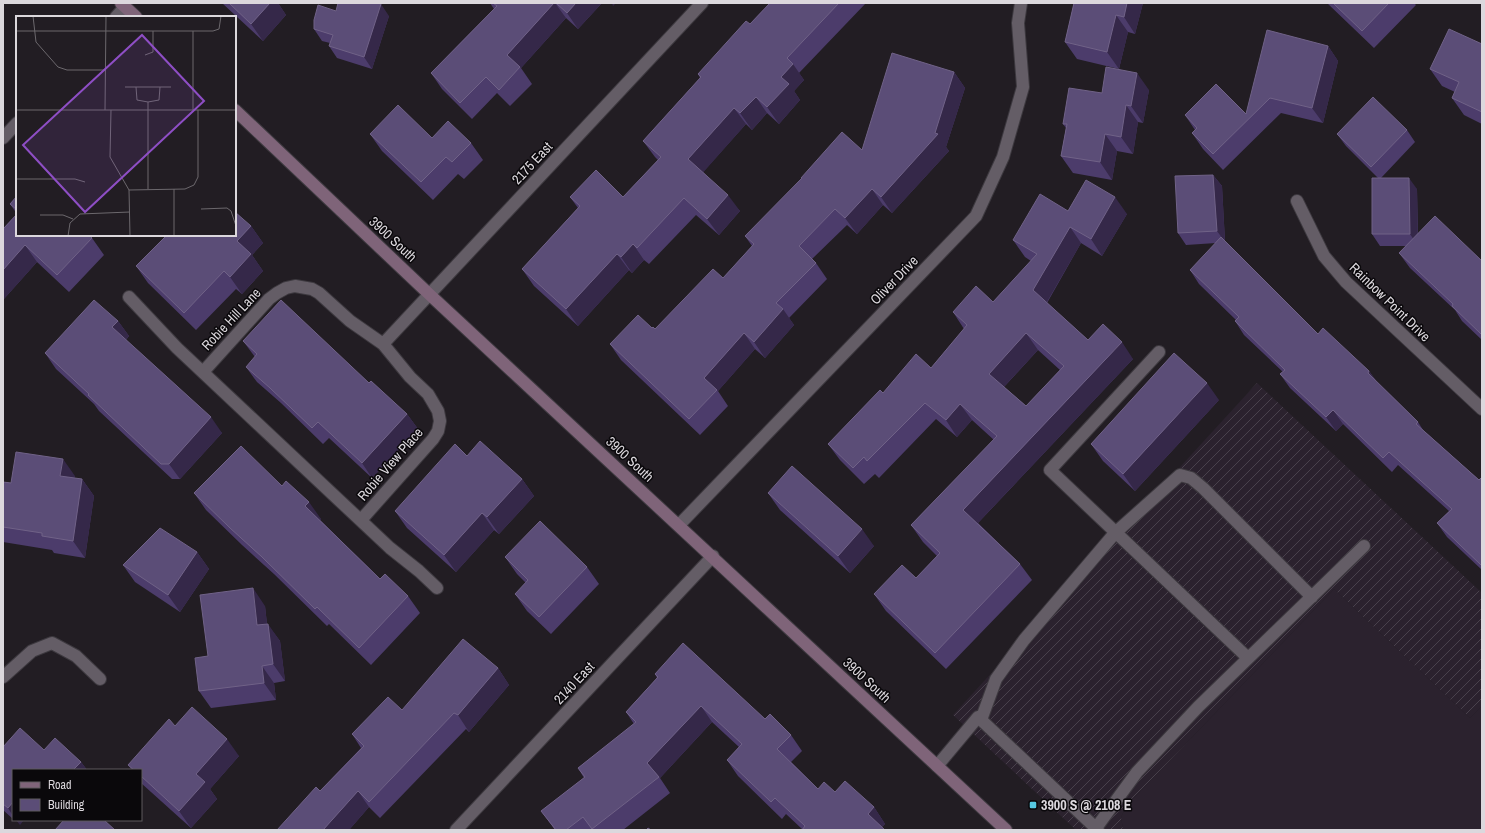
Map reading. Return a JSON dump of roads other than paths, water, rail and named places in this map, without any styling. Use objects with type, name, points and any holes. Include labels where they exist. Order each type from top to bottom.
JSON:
[{"type":"main road","points":[[123,5],[135,16]]},
{"type":"main road","name":"3900 South","points":[[236,111],[429,294],[713,556],[1006,830]]},
{"type":"street","name":"2175 East","points":[[383,344],[702,3]]},
{"type":"street","name":"Oliver Drive","points":[[679,525],[976,216],[1003,157],[1023,87],[1018,23],[1021,3]]},
{"type":"street","points":[[117,16],[123,5]]},
{"type":"street","points":[[3,138],[16,124]]},
{"type":"street","name":"Rainbow Point Drive","points":[[1298,201],[1324,256],[1346,282],[1482,409]]},
{"type":"street","name":"Robie Hill Lane","points":[[203,372],[269,299],[277,293],[295,286],[312,289],[319,292],[350,321],[383,344]]},
{"type":"street","name":"Robie Hill Lane","points":[[128,297],[177,348],[361,520]]},
{"type":"street","name":"Robie View Place","points":[[383,344],[410,377],[428,394],[434,402],[440,421],[438,431],[427,447],[361,520],[390,548],[419,571],[437,588]]},
{"type":"street","points":[[1159,352],[1050,470],[1248,658]]},
{"type":"street","points":[[981,720],[996,679],[1024,640],[1115,533],[1180,475],[1190,478],[1203,488],[1312,597]]},
{"type":"street","points":[[937,766],[978,718],[1097,829],[1137,772],[1198,706],[1364,546]]},
{"type":"street","name":"2140 East","points":[[461,828],[713,556]]},
{"type":"street","points":[[3,677],[32,651],[52,643],[76,656],[100,679]]},
{"type":"place","name":"3900 S @ 2108 E","points":[[1033,805]]}]
